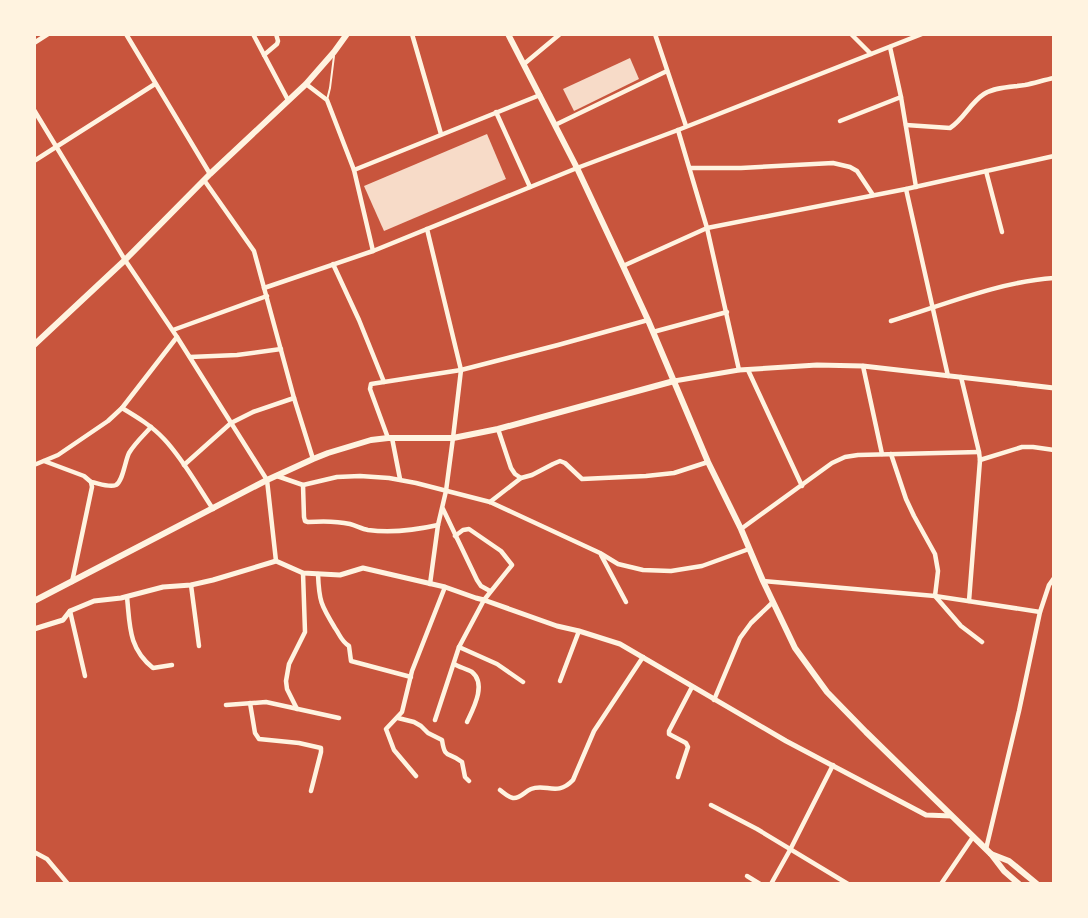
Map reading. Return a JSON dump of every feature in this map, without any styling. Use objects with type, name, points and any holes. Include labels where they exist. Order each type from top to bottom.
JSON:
[{"type":"main road","points":[[35,342],[125,260],[210,174],[306,84],[347,34]]},
{"type":"main road","points":[[508,34],[577,168],[623,266],[708,462],[795,648],[828,692],[1019,884]]},
{"type":"main road","points":[[34,601],[267,480],[313,459],[371,440],[453,438],[498,429],[674,381]]},
{"type":"main road","points":[[988,852],[1009,861],[1037,884]]},
{"type":"street","points":[[34,43],[48,34]]},
{"type":"street","points":[[126,34],[210,174]]},
{"type":"street","points":[[253,34],[288,100]]},
{"type":"street","points":[[264,55],[277,44],[276,34]]},
{"type":"street","points":[[412,34],[441,134]]},
{"type":"street","points":[[524,64],[560,34]]},
{"type":"street","points":[[655,34],[686,126]]},
{"type":"street","points":[[851,34],[871,54]]},
{"type":"street","points":[[264,288],[373,251],[577,168],[922,34]]},
{"type":"street","points":[[890,47],[916,187]]},
{"type":"street","points":[[555,124],[667,71]]},
{"type":"street","points":[[906,125],[950,128],[956,125],[974,102],[985,93],[1053,78]]},
{"type":"street","points":[[34,161],[155,84]]},
{"type":"street","points":[[306,84],[327,100],[354,170],[373,251]]},
{"type":"street","points":[[354,170],[540,95]]},
{"type":"street","points":[[840,122],[901,97]]},
{"type":"street","points":[[34,110],[125,260],[173,330],[267,480],[276,561]]},
{"type":"street","points":[[496,112],[530,188]]},
{"type":"street","points":[[678,130],[707,228],[739,370]]},
{"type":"street","points":[[623,266],[707,228],[916,187],[1053,156]]},
{"type":"street","points":[[690,168],[833,163],[850,166],[857,171],[873,195]]},
{"type":"street","points":[[986,171],[1002,232]]},
{"type":"street","points":[[204,180],[254,251],[313,459]]},
{"type":"street","points":[[906,189],[948,376]]},
{"type":"street","points":[[427,229],[460,370],[446,491],[429,584]]},
{"type":"street","points":[[333,264],[384,382]]},
{"type":"street","points":[[891,321],[1009,285],[1053,278]]},
{"type":"street","points":[[173,330],[267,296]]},
{"type":"street","points":[[653,332],[727,312]]},
{"type":"street","points":[[400,479],[390,438],[369,387],[374,383],[460,370],[648,320]]},
{"type":"street","points":[[34,465],[58,454],[108,421],[122,408],[177,337]]},
{"type":"street","points":[[190,357],[220,357],[281,349]]},
{"type":"street","points":[[674,381],[739,370],[817,365],[863,366],[1053,388]]},
{"type":"street","points":[[863,366],[882,454]]},
{"type":"street","points":[[748,370],[802,486]]},
{"type":"street","points":[[961,376],[980,452],[969,601]]},
{"type":"street","points":[[184,465],[231,423],[253,412],[294,398]]},
{"type":"street","points":[[122,408],[152,427],[165,439],[213,509]]},
{"type":"street","points":[[44,461],[84,476],[92,482],[115,485],[119,482],[129,454],[136,443],[152,427]]},
{"type":"street","points":[[498,429],[511,468],[521,478]]},
{"type":"street","points":[[980,460],[1022,447],[1053,450]]},
{"type":"street","points":[[741,529],[832,463],[845,457],[980,452]]},
{"type":"street","points":[[891,454],[906,499],[935,554],[938,571],[935,596],[962,626],[982,642]]},
{"type":"street","points":[[490,502],[521,478],[560,462],[565,463],[582,479],[674,473],[708,462]]},
{"type":"street","points":[[277,476],[303,484],[337,477],[400,479],[490,502],[600,553],[618,564],[643,570],[671,572],[702,566],[749,549]]},
{"type":"street","points":[[72,582],[92,482]]},
{"type":"street","points":[[303,484],[304,517],[308,522],[330,521],[368,530],[403,531],[438,525]]},
{"type":"street","points":[[443,509],[477,580],[481,586],[490,591]]},
{"type":"street","points":[[435,720],[459,647],[490,591],[512,568],[512,563],[501,551],[469,530],[463,530],[455,536]]},
{"type":"street","points":[[600,553],[626,602]]},
{"type":"street","points":[[34,628],[63,620],[70,611],[94,601],[127,597],[163,587],[191,585],[276,561],[303,573],[340,575],[363,568],[445,587],[556,626],[620,644],[786,741],[926,815],[952,816]]},
{"type":"street","points":[[297,709],[286,681],[289,664],[305,632],[303,573]]},
{"type":"street","points":[[318,574],[323,609],[342,642],[349,646],[351,662],[411,678]]},
{"type":"street","points":[[988,852],[1040,612],[1053,578]]},
{"type":"street","points":[[763,581],[935,596],[1040,612]]},
{"type":"street","points":[[191,585],[199,646]]},
{"type":"street","points":[[416,776],[394,750],[386,729],[402,712],[412,671],[445,587]]},
{"type":"street","points":[[127,597],[132,639],[135,646],[153,668],[172,665]]},
{"type":"street","points":[[714,700],[740,638],[751,623],[773,602]]},
{"type":"street","points":[[70,611],[85,676]]},
{"type":"street","points":[[560,681],[579,631]]},
{"type":"street","points":[[459,647],[497,664],[523,682]]},
{"type":"street","points":[[500,790],[510,797],[518,798],[532,789],[559,789],[567,786],[573,780],[594,731],[643,657]]},
{"type":"street","points":[[453,664],[472,672],[477,679],[477,702],[467,722]]},
{"type":"street","points":[[678,777],[688,747],[686,743],[669,734],[669,731],[692,687]]},
{"type":"street","points":[[226,705],[266,702],[339,718]]},
{"type":"street","points":[[250,703],[255,733],[260,739],[318,746],[322,749],[311,791]]},
{"type":"street","points":[[398,718],[414,722],[442,740],[443,750],[462,762],[465,777],[469,781]]},
{"type":"street","points":[[771,884],[833,765]]},
{"type":"street","points":[[711,805],[757,829],[848,884]]},
{"type":"street","points":[[941,884],[973,837]]},
{"type":"street","points":[[34,852],[47,859],[68,884]]},
{"type":"street","points":[[747,876],[760,884]]},
{"type":"lane","points":[[327,100],[334,52]]},
{"type":"building","points":[[630,58],[639,79],[574,111],[563,89]]},
{"type":"building","points":[[487,134],[506,179],[384,231],[364,186]]}]
